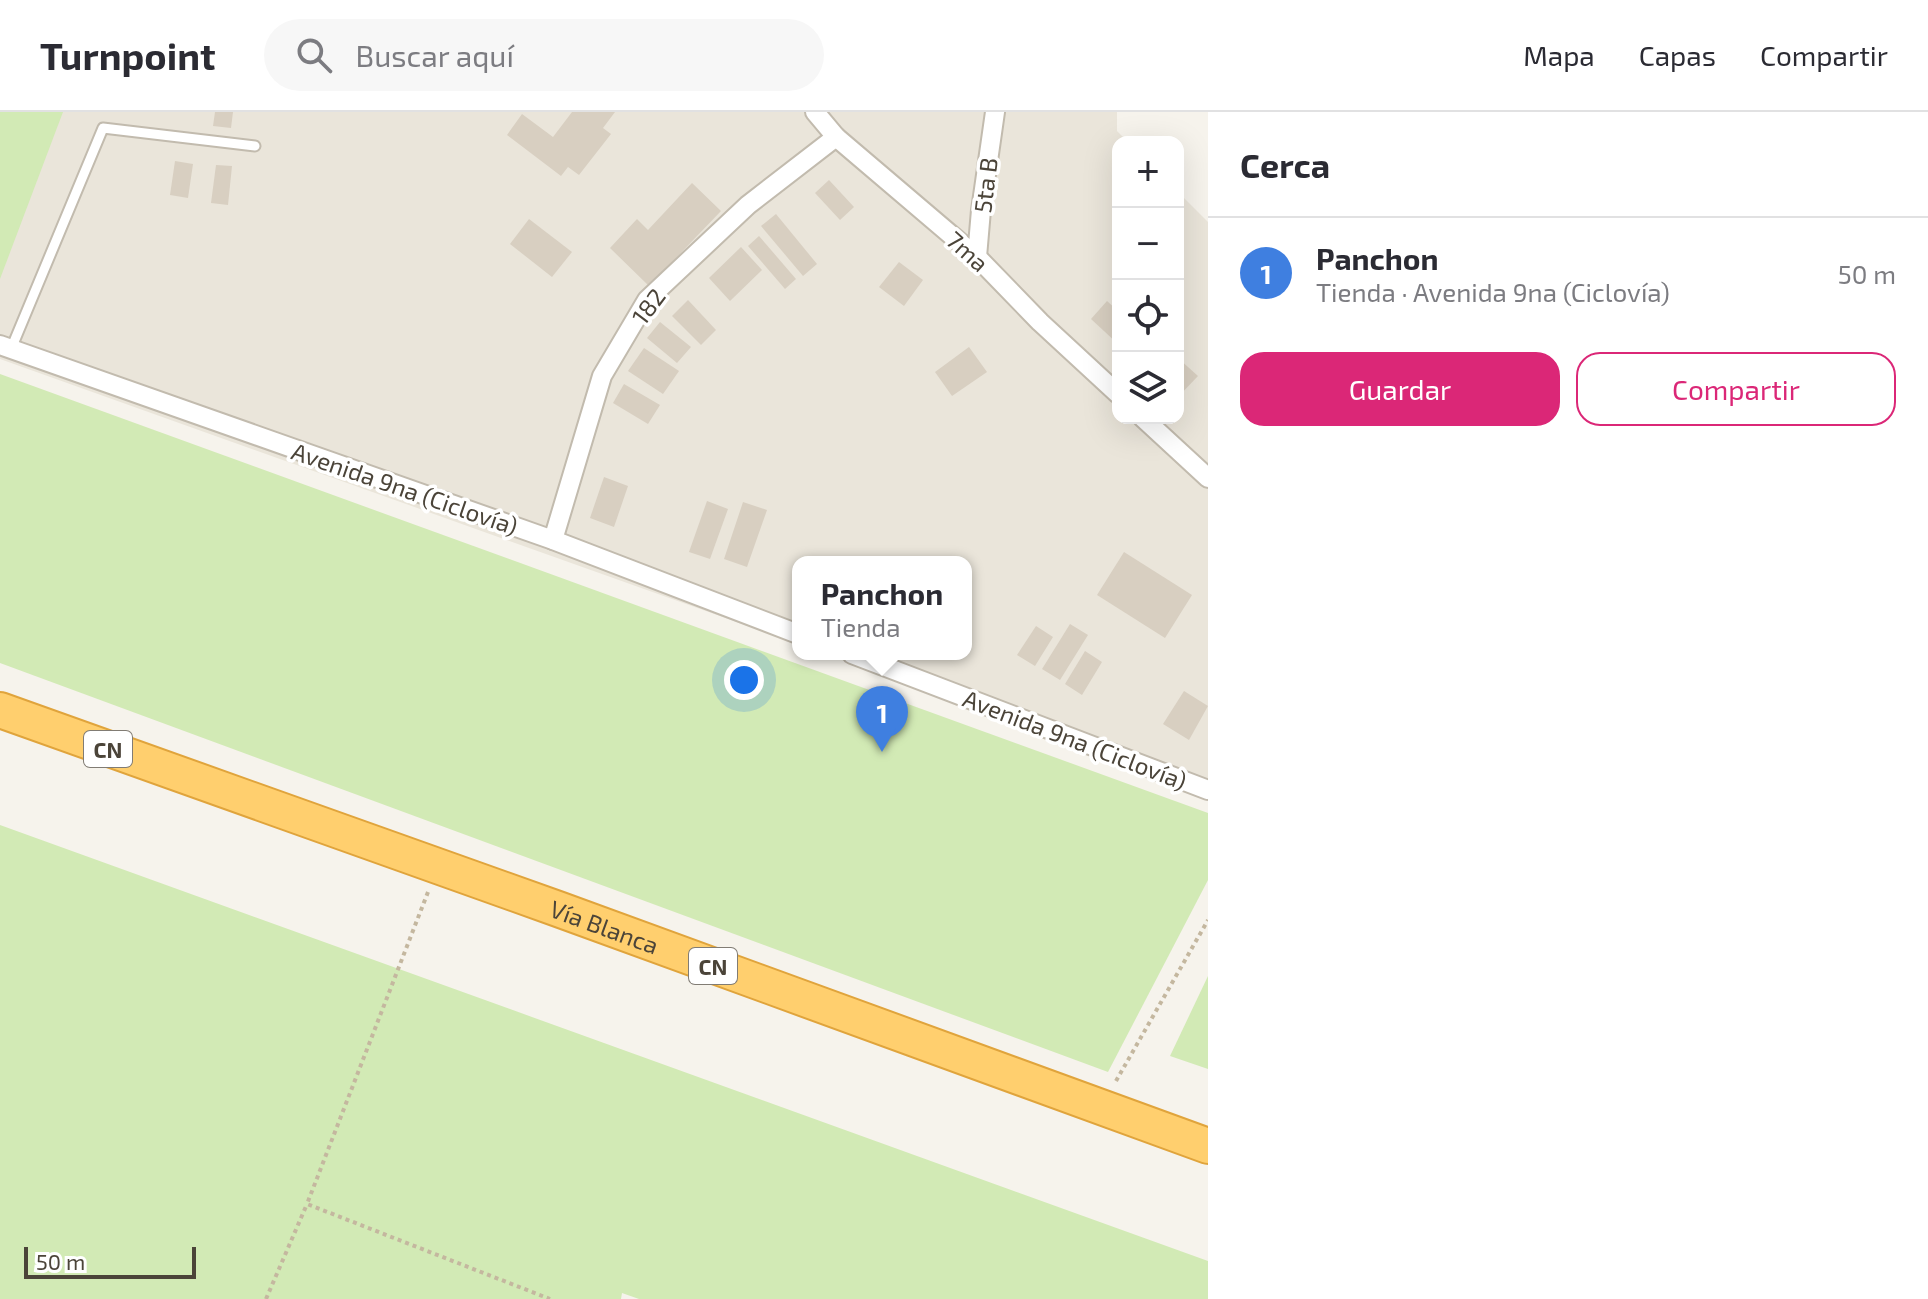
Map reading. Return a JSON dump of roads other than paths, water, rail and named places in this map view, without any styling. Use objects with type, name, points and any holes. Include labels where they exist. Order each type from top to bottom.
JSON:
[{"type":"highway","name":"Vía Blanca","points":[[0,710],[1208,1146]]},
{"type":"street","name":"7ma","points":[[815,112],[836,137],[977,257],[1040,322],[1112,388]]},
{"type":"street","name":"5ta B","points":[[977,257],[995,112]]},
{"type":"street","name":"182","points":[[553,540],[602,376],[647,300],[748,205],[836,137]]},
{"type":"street","name":"Avenida 9na (Ciclovía)","points":[[5,347],[553,540],[792,632]]},
{"type":"street","points":[[1150,424],[1208,478]]},
{"type":"street","name":"Avenida 9na (Ciclovía)","points":[[868,660],[1208,790]]},
{"type":"lane","points":[[5,347],[103,128],[255,146]]},
{"type":"place","name":"Panchon","points":[[882,752]]}]
